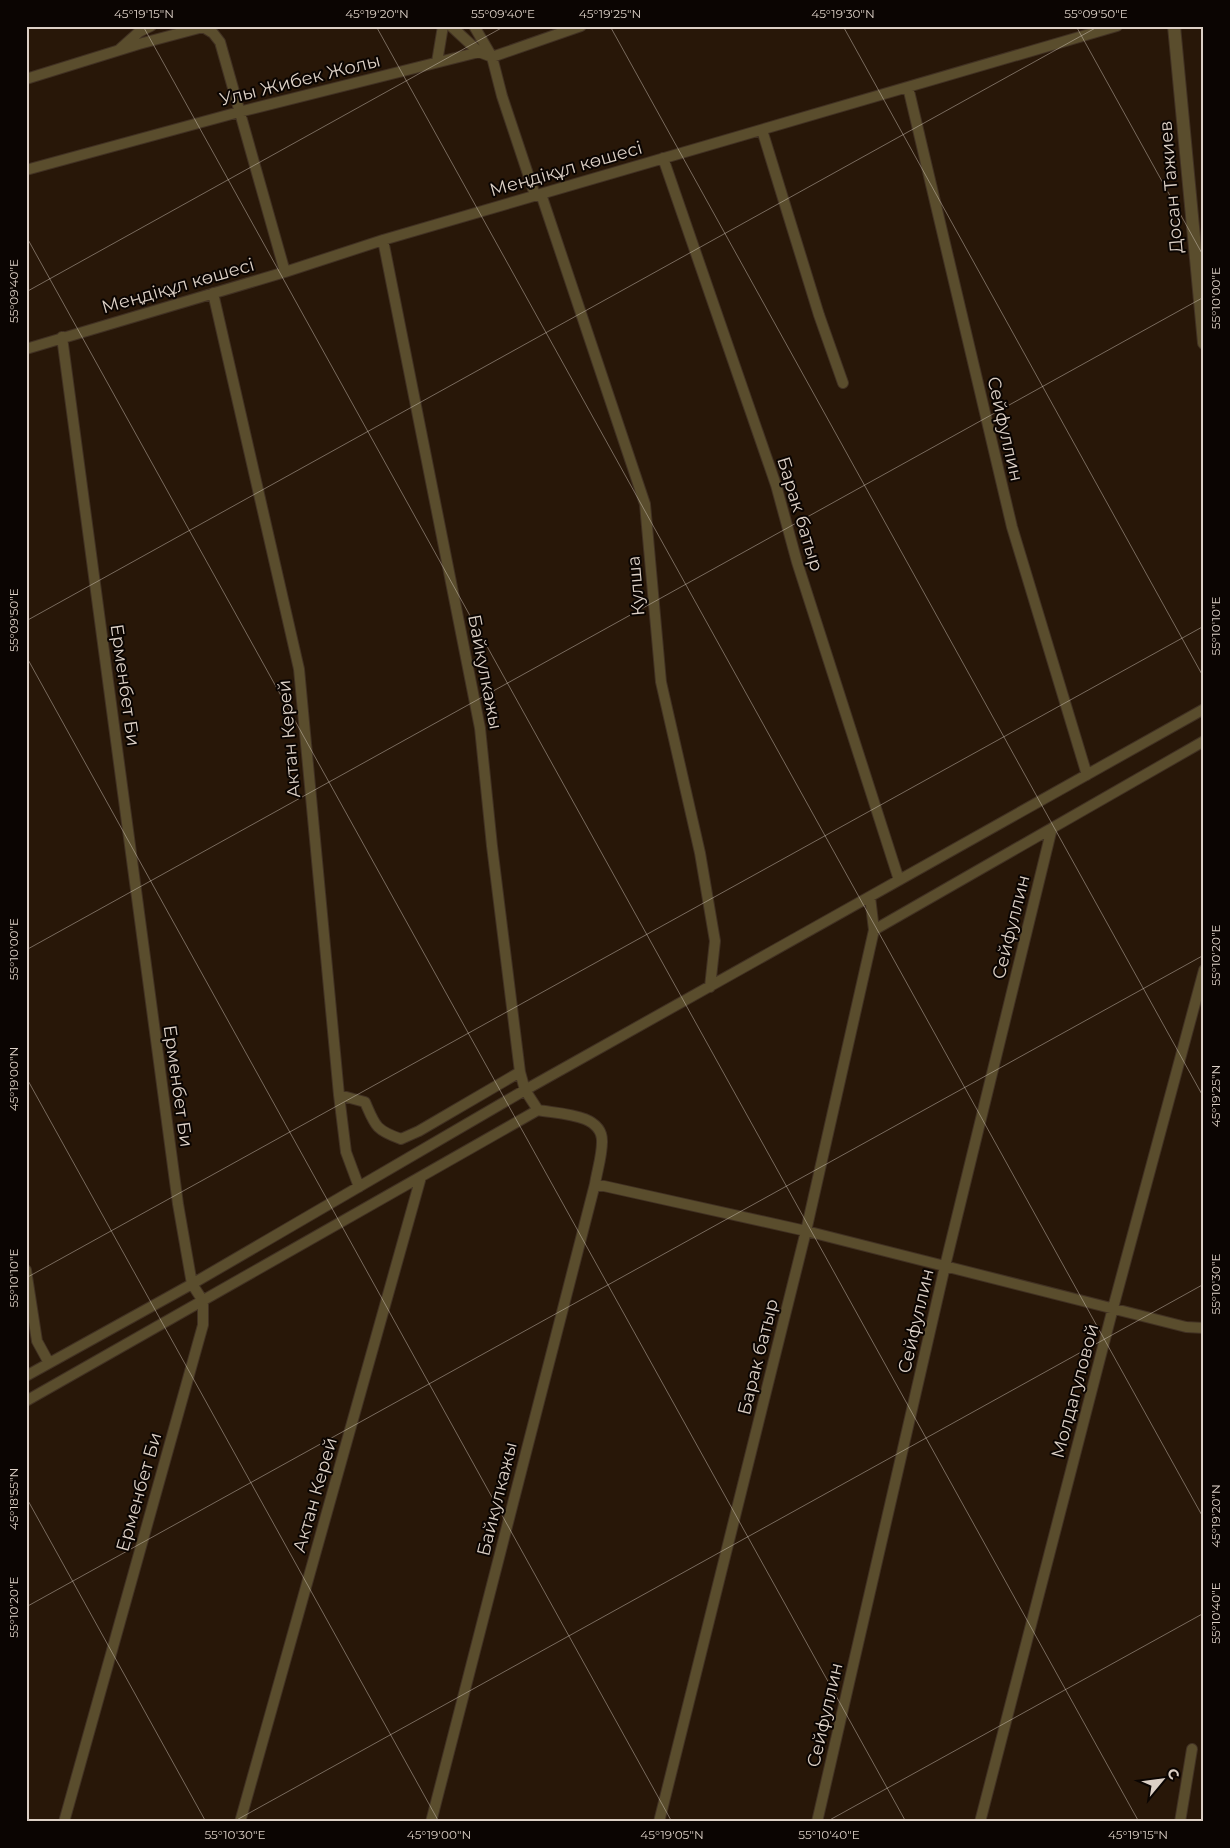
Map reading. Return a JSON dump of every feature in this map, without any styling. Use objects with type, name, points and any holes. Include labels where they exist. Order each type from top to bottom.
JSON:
[{"type":"street","points":[[118,51],[139,32],[151,26]]},
{"type":"street","points":[[437,62],[443,26]]},
{"type":"street","points":[[451,26],[478,52],[492,57],[581,26]]},
{"type":"street","name":"Кулша","points":[[474,26],[492,57],[502,96],[645,504],[661,682],[700,853],[715,941],[710,986]]},
{"type":"street","name":"Меңдіқұл көшесі","points":[[26,349],[285,272],[383,240],[1117,26]]},
{"type":"street","name":"Досан Тажиев","points":[[1174,26],[1204,344]]},
{"type":"street","points":[[26,79],[203,27],[209,29],[220,42],[285,272]]},
{"type":"street","name":"Улы Жибек Жолы","points":[[26,170],[239,112],[478,52]]},
{"type":"street","name":"Сейфуллин","points":[[908,87],[1012,527],[1087,775]]},
{"type":"street","points":[[762,130],[819,315],[843,383]]},
{"type":"street","name":"Барак батыр","points":[[663,158],[776,485],[797,562],[899,880]]},
{"type":"street","name":"Байкулкажы","points":[[383,240],[480,728],[492,846],[520,1072],[524,1090],[538,1110],[584,1118],[593,1122],[599,1129],[603,1140],[595,1184],[431,1822]]},
{"type":"street","name":"Актан Керей","points":[[213,293],[299,670],[339,1095],[346,1152],[359,1187]]},
{"type":"street","name":"Ерменбет Би","points":[[62,337],[176,1194],[192,1284],[203,1301],[203,1325],[64,1822]]},
{"type":"street","points":[[26,1376],[192,1284],[524,1090],[1204,709]]},
{"type":"street","points":[[874,930],[1204,741]]},
{"type":"street","name":"Сейфуллин","points":[[817,1822],[945,1266],[1052,828]]},
{"type":"street","name":"Барак батыр","points":[[659,1822],[806,1231],[874,930],[870,897]]},
{"type":"street","name":"Молдагуловой","points":[[980,1822],[1113,1308],[1204,970]]},
{"type":"street","points":[[339,1095],[365,1102],[373,1123],[387,1134],[401,1138],[419,1131],[520,1072]]},
{"type":"street","points":[[26,1401],[538,1110]]},
{"type":"street","name":"Актан Керей","points":[[240,1822],[421,1177]]},
{"type":"street","points":[[595,1184],[806,1231],[1186,1327],[1204,1328]]},
{"type":"street","points":[[26,1270],[37,1341],[49,1363]]},
{"type":"street","points":[[1180,1822],[1192,1749]]}]
